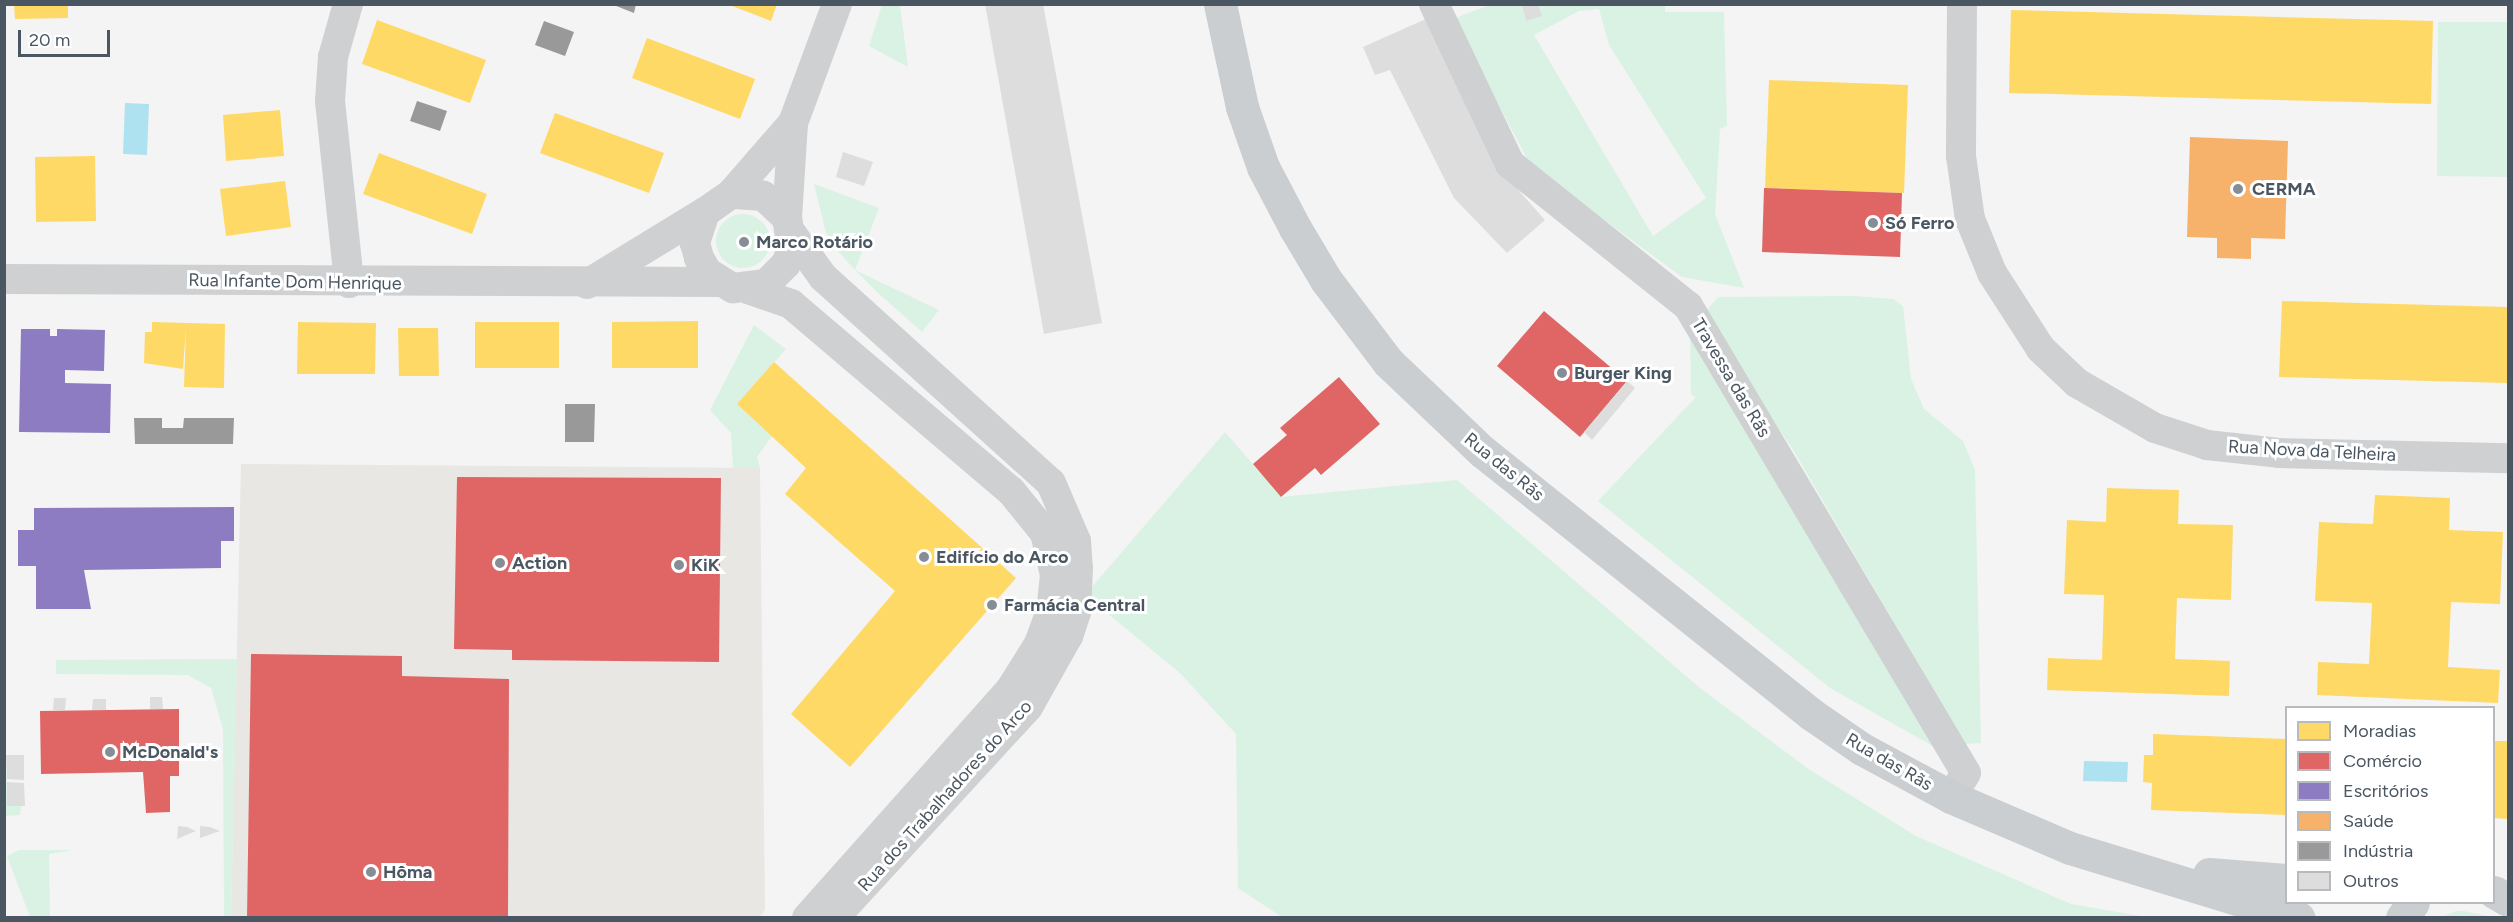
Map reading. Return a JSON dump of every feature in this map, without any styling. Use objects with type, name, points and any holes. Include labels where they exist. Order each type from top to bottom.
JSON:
[{"type":"main road","name":"Rua das Rãs","points":[[1220,4],[1234,77],[1263,167],[1326,280],[1388,362],[1483,452],[1811,714],[1951,797],[2070,848],[2148,870]]},
{"type":"main road","points":[[2148,870],[2285,880]]},
{"type":"main road","points":[[2148,870],[2299,918]]},
{"type":"main road","points":[[2495,892],[2508,900]]},
{"type":"main road","points":[[2402,918],[2412,904]]},
{"type":"street","points":[[348,4],[333,57],[330,101],[349,283]]},
{"type":"street","points":[[748,289],[777,276],[792,249],[789,226],[793,123],[837,4]]},
{"type":"street","name":"Travessa das Rãs","points":[[1434,4],[1510,164],[1689,306],[1966,773],[1951,797]]},
{"type":"street","name":"Rua Nova da Telheira","points":[[1962,4],[1961,156],[1970,219],[1998,283],[2041,349],[2077,383],[2155,428],[2207,445],[2279,453],[2508,458]]},
{"type":"street","points":[[585,285],[731,194],[793,123]]},
{"type":"street","points":[[731,194],[763,196],[789,226],[823,277],[1051,483],[1076,541],[1067,572]]},
{"type":"street","points":[[705,212],[695,243],[707,272],[719,282],[791,304],[1011,491],[1045,533],[1067,572]]},
{"type":"street","name":"Rua Infante Dom Henrique","points":[[4,279],[585,285],[719,282]]},
{"type":"street","name":"Rua dos Trabalhadores do Arco","points":[[807,918],[1010,690],[1039,644],[1067,572]]},
{"type":"street","name":"Rua dos Trabalhadores do Arco","points":[[834,918],[1028,707],[1070,628],[1067,572]]},
{"type":"shaded area","points":[[241,464],[760,468],[765,910],[760,917],[231,918]]},
{"type":"green space","points":[[1492,4],[1527,5],[1522,6],[1526,20],[1541,16],[1538,4],[1665,4],[1665,12],[1724,12],[1727,126],[1720,129],[1715,214],[1744,288],[1682,277],[1531,166],[1453,19]],"holes":[[[1599,9],[1609,45],[1706,198],[1653,236],[1534,35],[1579,11]]]},
{"type":"green space","points":[[882,5],[900,5],[908,67],[869,46]]},
{"type":"green space","points":[[2438,22],[2508,22],[2508,177],[2437,176]]},
{"type":"green space","points":[[814,184],[879,208],[855,270],[837,250],[826,233]]},
{"type":"green space","points":[[743,214],[753,216],[762,222],[768,231],[770,241],[768,251],[762,260],[753,266],[743,268],[733,266],[724,260],[718,251],[716,241],[718,231],[724,222],[733,216]]},
{"type":"green space","points":[[855,270],[939,310],[922,332]]},
{"type":"green space","points":[[1854,296],[1893,299],[1903,306],[1911,379],[1924,409],[1963,441],[1975,470],[1981,743],[1965,744],[1792,448],[1708,327],[1705,312],[1718,297]]},
{"type":"green space","points":[[754,325],[786,349],[737,404],[772,436],[757,457],[760,468],[733,468],[731,433],[710,410]]},
{"type":"green space","points":[[1690,333],[1945,753],[1830,688],[1598,501],[1696,397],[1691,395]]},
{"type":"green space","points":[[1225,432],[1281,497],[1457,480],[1700,688],[1810,770],[1916,836],[2071,904],[2146,917],[1282,917],[1238,888],[1236,734],[1180,673],[1085,595]]},
{"type":"green space","points":[[237,659],[231,917],[224,917],[223,729],[211,688],[188,675],[56,674],[56,660]]},
{"type":"green space","points":[[7,763],[7,806],[21,806],[20,815],[5,816]]},
{"type":"green space","points":[[19,850],[73,850],[49,854],[50,917],[30,917],[7,856]]},
{"type":"green space","points":[[2456,911],[2463,911],[2493,917],[2439,918]]},
{"type":"water","points":[[125,103],[149,104],[147,155],[123,154]]},
{"type":"water","points":[[2084,761],[2128,762],[2127,782],[2083,781]]},
{"type":"building: Moradias","points":[[14,4],[68,4],[68,18],[15,19]]},
{"type":"building: Moradias","points":[[727,4],[777,4],[771,21]]},
{"type":"building: Moradias","points":[[2011,10],[2433,21],[2431,104],[2009,93]]},
{"type":"building: Moradias","points":[[377,20],[486,60],[470,103],[362,64]]},
{"type":"building: Moradias","points":[[647,38],[755,79],[740,119],[632,78]]},
{"type":"building: Moradias","points":[[1769,80],[1908,85],[1904,193],[1765,188]]},
{"type":"building: Moradias","points":[[280,110],[284,156],[226,161],[223,115]]},
{"type":"building: Moradias","points":[[555,113],[664,153],[649,193],[540,153]]},
{"type":"building: Moradias","points":[[379,153],[487,194],[472,234],[363,194]]},
{"type":"building: Moradias","points":[[95,156],[96,221],[36,222],[35,157]]},
{"type":"building: Moradias","points":[[285,181],[291,227],[226,236],[220,189]]},
{"type":"building: Moradias","points":[[2282,301],[2508,307],[2508,383],[2279,377]]},
{"type":"building: Moradias","points":[[698,321],[698,368],[612,368],[612,322]]},
{"type":"building: Moradias","points":[[152,322],[225,324],[224,388],[184,387],[186,327],[183,369],[144,363],[145,332],[152,332]]},
{"type":"building: Moradias","points":[[298,322],[376,323],[375,374],[297,374]]},
{"type":"building: Moradias","points":[[475,322],[559,322],[559,368],[475,368]]},
{"type":"building: Moradias","points":[[398,328],[438,328],[439,376],[399,376]]},
{"type":"building: Moradias","name":"Edifício do Arco","points":[[774,362],[1016,578],[850,767],[791,714],[895,591],[785,494],[806,468],[737,404]]},
{"type":"building: Moradias","points":[[2107,488],[2179,490],[2178,524],[2233,525],[2231,600],[2177,598],[2175,659],[2230,661],[2229,696],[2047,690],[2048,658],[2102,660],[2104,595],[2064,594],[2067,520],[2106,522]]},
{"type":"building: Moradias","points":[[2375,495],[2450,498],[2449,530],[2503,532],[2500,604],[2451,602],[2448,667],[2500,670],[2498,703],[2317,695],[2318,662],[2369,664],[2372,603],[2315,601],[2319,522],[2373,524]]},
{"type":"building: Moradias","points":[[2153,734],[2285,739],[2285,815],[2151,810],[2152,783],[2143,782],[2144,755],[2153,755]]},
{"type":"building: Moradias","points":[[2495,741],[2508,741],[2508,819],[2495,818]]},
{"type":"building: Comércio","points":[[1764,188],[1902,193],[1900,257],[1762,252]]},
{"type":"building: Comércio","name":"Burger King","points":[[1544,311],[1627,381],[1580,437],[1497,366]]},
{"type":"building: Comércio","points":[[1339,377],[1380,424],[1321,475],[1315,468],[1281,497],[1253,464],[1287,435],[1280,428]]},
{"type":"building: Comércio","points":[[457,477],[721,478],[719,662],[512,660],[512,650],[454,649]]},
{"type":"building: Comércio","points":[[251,654],[402,656],[402,676],[509,679],[508,918],[247,918]]},
{"type":"building: Comércio","name":"McDonald's","points":[[179,709],[179,776],[170,776],[170,812],[146,813],[143,772],[41,774],[40,711]]},
{"type":"building: Escritórios","points":[[21,329],[50,329],[50,336],[57,336],[57,329],[105,330],[104,371],[65,370],[65,383],[111,384],[110,433],[19,432]]},
{"type":"building: Escritórios","points":[[234,507],[234,541],[221,541],[221,568],[84,570],[91,609],[36,609],[36,566],[18,566],[18,530],[34,530],[34,508]]},
{"type":"building: Saúde","name":"CERMA","points":[[2190,137],[2288,141],[2285,239],[2251,238],[2251,259],[2217,258],[2217,238],[2187,237]]},
{"type":"building: Indústria","points":[[611,4],[636,4],[634,13]]},
{"type":"building: Indústria","points":[[544,21],[574,32],[565,56],[535,45]]},
{"type":"building: Indústria","points":[[417,101],[447,111],[440,131],[410,121]]},
{"type":"building: Indústria","points":[[565,404],[595,404],[594,442],[565,442]]},
{"type":"building: Indústria","points":[[134,418],[162,418],[162,428],[183,428],[184,418],[234,418],[233,444],[135,444]]},
{"type":"building: Outros","points":[[985,4],[1043,4],[1102,323],[1044,334]]},
{"type":"building: Outros","points":[[1538,4],[1542,16],[1526,21],[1522,6]]},
{"type":"building: Outros","points":[[1428,18],[1496,165],[1545,220],[1507,253],[1454,198],[1390,70],[1375,75],[1363,47]]},
{"type":"building: Outros","points":[[843,152],[873,162],[864,186],[836,177]]},
{"type":"building: Outros","points":[[1627,381],[1635,388],[1592,440],[1584,432]]},
{"type":"building: Outros","points":[[150,697],[162,697],[163,709],[150,709]]},
{"type":"building: Outros","points":[[54,698],[66,698],[65,710],[53,710]]},
{"type":"building: Outros","points":[[93,699],[106,699],[106,710],[92,710]]},
{"type":"building: Outros","points":[[6,755],[24,755],[24,780],[7,779]]},
{"type":"building: Outros","points":[[7,782],[24,783],[25,806],[7,806]]},
{"type":"building: Outros","points":[[178,826],[187,827],[196,831],[177,839]]},
{"type":"building: Outros","points":[[200,826],[210,827],[220,831],[200,838]]},
{"type":"place","name":"CERMA","points":[[2238,189]]},
{"type":"place","name":"Só Ferro","points":[[1873,223]]},
{"type":"place","name":"Marco Rotário","points":[[744,242]]},
{"type":"place","name":"Burger King","points":[[1562,373]]},
{"type":"place","name":"Edifício do Arco","points":[[924,557]]},
{"type":"place","name":"Action","points":[[500,563]]},
{"type":"place","name":"KiK","points":[[679,565]]},
{"type":"place","name":"Farmácia Central","points":[[992,605]]},
{"type":"place","name":"McDonald's","points":[[110,752]]},
{"type":"place","name":"Hôma","points":[[371,872]]}]
